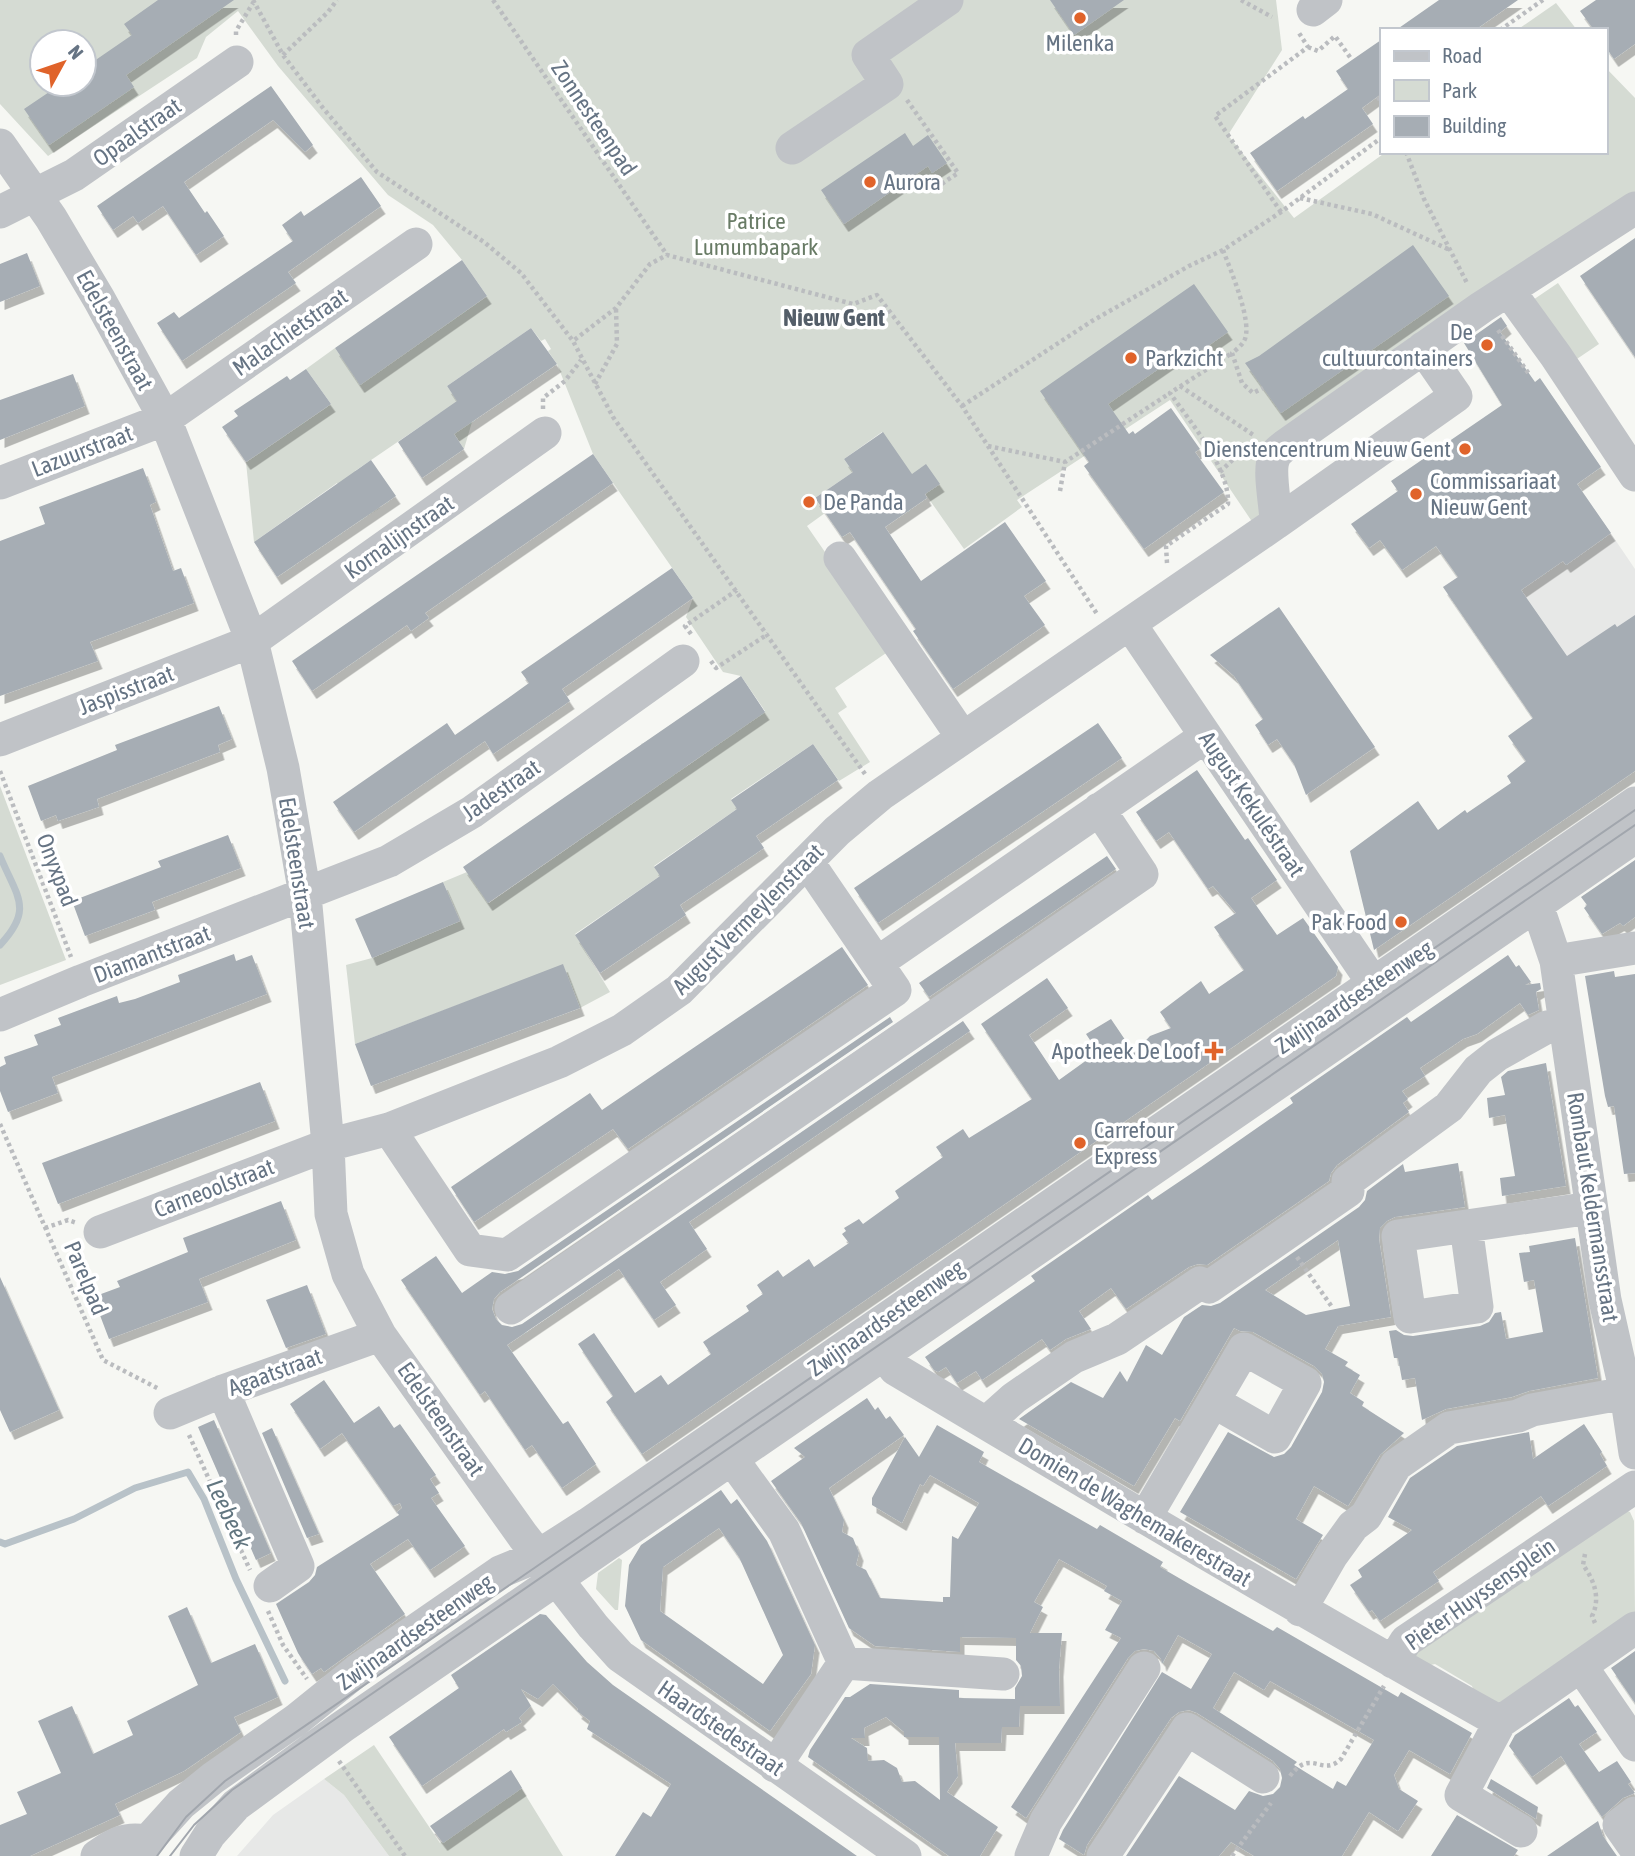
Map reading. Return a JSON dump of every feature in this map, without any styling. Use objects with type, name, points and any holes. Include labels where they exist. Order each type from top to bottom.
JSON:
[{"type":"street","points":[[792,148],[887,84],[868,55],[947,0]]},
{"type":"street","name":"Opaalstraat","points":[[0,212],[74,176],[236,62]]},
{"type":"street","name":"Edelsteenstraat","points":[[0,145],[99,299],[165,419],[252,641],[282,768],[305,894],[328,1145],[331,1214],[348,1273],[380,1335],[547,1567]]},
{"type":"street","points":[[1276,523],[1272,465],[1275,455],[1423,348],[1635,208]]},
{"type":"street","name":"Malachietstraat","points":[[165,419],[416,244]]},
{"type":"street","points":[[1495,299],[1556,356],[1635,475]]},
{"type":"street","name":"August Vermeylenstraat","points":[[328,1145],[390,1129],[559,1062],[622,1030],[678,990],[837,831],[880,795],[1121,631],[1456,396],[1423,348]]},
{"type":"street","name":"Lazuurstraat","points":[[0,483],[165,419]]},
{"type":"street","name":"Kornalijnstraat","points":[[252,641],[545,433]]},
{"type":"street","points":[[839,558],[963,738]]},
{"type":"street","name":"August Kekuléstraat","points":[[1121,631],[1206,736],[1382,995]]},
{"type":"street","name":"Jaspisstraat","points":[[0,740],[252,641]]},
{"type":"street","name":"Jadestraat","points":[[305,894],[389,861],[472,812],[695,652]]},
{"type":"street","points":[[390,1129],[470,1250],[507,1255],[886,976],[1099,809],[1206,736]]},
{"type":"street","name":"Zwijnaardsesteenweg","points":[[148,1851],[181,1804],[375,1658],[500,1572],[547,1567],[732,1459],[884,1354],[1382,995],[1635,803]]},
{"type":"street","points":[[510,1308],[1142,874],[1099,809]]},
{"type":"street","points":[[97,1856],[113,1845],[129,1839],[148,1851],[190,1821],[229,1786],[547,1567],[626,1508],[1635,813]]},
{"type":"street","points":[[547,1567],[608,1529],[1635,822]]},
{"type":"street","name":"Zwijnaardsesteenweg","points":[[196,1856],[210,1834],[236,1805],[325,1740],[547,1567],[1382,995],[1536,905],[1635,837]]},
{"type":"street","points":[[807,861],[920,1024]]},
{"type":"street","name":"Diamantstraat","points":[[0,1015],[305,894]]},
{"type":"street","name":"Rombaut Keldermansstraat","points":[[1536,905],[1556,961],[1591,1208],[1620,1298],[1626,1393],[1635,1453]]},
{"type":"street","points":[[1556,961],[1635,948]]},
{"type":"street","points":[[986,1423],[1014,1398],[1074,1357],[1126,1333],[1200,1283],[1209,1287],[1348,1191],[1348,1181],[1449,1107],[1478,1070],[1497,1055],[1547,1027],[1564,1024]]},
{"type":"street","name":"Carneoolstraat","points":[[100,1232],[328,1145]]},
{"type":"street","points":[[1466,1226],[1591,1208]]},
{"type":"street","name":"Agaatstraat","points":[[176,1410],[380,1335]]},
{"type":"street","name":"Domien de Waghemakerestraat","points":[[884,1354],[895,1369],[1300,1610],[1393,1662]]},
{"type":"street","points":[[223,1391],[298,1566],[266,1590]]},
{"type":"street","points":[[1300,1610],[1332,1555],[1353,1526],[1366,1516],[1396,1465],[1449,1429],[1626,1393]]},
{"type":"street","points":[[1145,1518],[1214,1402]]},
{"type":"street","points":[[732,1459],[784,1531],[844,1663]]},
{"type":"street","name":"Pieter Huyssensplein","points":[[1500,1721],[1393,1662],[1406,1642],[1635,1487]]},
{"type":"street","name":"Haardstedestraat","points":[[547,1567],[620,1656],[905,1856]]},
{"type":"street","points":[[1521,1831],[1461,1795],[1500,1721],[1623,1637]]},
{"type":"street","points":[[844,1663],[1003,1674]]},
{"type":"street","points":[[775,1766],[844,1663]]},
{"type":"street","points":[[1581,1666],[1635,1745]]},
{"type":"street","points":[[1031,1856],[1045,1821],[1144,1668]]},
{"type":"street","points":[[1103,1856],[1187,1728],[1273,1788]]},
{"type":"street","points":[[1635,1814],[1619,1825],[1635,1848]]},
{"type":"path","points":[[283,55],[337,0]]},
{"type":"path","name":"Zonnesteenpad","points":[[493,0],[667,255]]},
{"type":"path","points":[[1241,0],[1272,17]]},
{"type":"path","points":[[1503,28],[1543,0]]},
{"type":"path","points":[[253,1],[283,55],[376,172],[484,242],[521,273],[573,341],[613,417],[880,795]]},
{"type":"path","points":[[236,62],[236,31],[253,1]]},
{"type":"path","points":[[1281,212],[1215,116],[1308,47],[1311,12]]},
{"type":"path","points":[[1308,47],[1318,51],[1335,36],[1352,60]]},
{"type":"path","points":[[887,84],[904,97],[958,173],[940,185],[932,173]]},
{"type":"path","points":[[962,406],[1092,321],[1189,266],[1223,250],[1281,212],[1380,139]]},
{"type":"path","points":[[1407,154],[1424,199],[1450,250],[1495,299],[1529,374]]},
{"type":"path","points":[[1299,198],[1372,214],[1450,250]]},
{"type":"path","points":[[988,446],[1065,462],[1232,353],[1244,342],[1247,329],[1236,283],[1223,250]]},
{"type":"path","points":[[573,341],[616,308],[650,264],[667,255],[853,304],[877,295],[962,406],[1121,631]]},
{"type":"path","points":[[595,384],[617,344],[616,308]]},
{"type":"path","points":[[1232,353],[1242,383],[1253,393],[1263,388]]},
{"type":"path","points":[[545,433],[543,398],[565,382],[581,360]]},
{"type":"path","points":[[1180,386],[1256,436]]},
{"type":"path","points":[[1170,393],[1210,452],[1228,495],[1228,504],[1166,547],[1170,597]]},
{"type":"path","points":[[1060,491],[1065,462]]},
{"type":"path","points":[[737,590],[685,626],[695,652],[716,667],[768,634]]},
{"type":"path","name":"Onyxpad","points":[[0,771],[81,981]]},
{"type":"path","name":"Parelpad","points":[[0,1124],[103,1360],[164,1392],[176,1410]]},
{"type":"path","points":[[1282,1236],[1332,1307]]},
{"type":"path","points":[[191,1442],[266,1590],[283,1645],[322,1699]]},
{"type":"path","points":[[1583,1522],[1587,1544],[1583,1565],[1593,1578],[1597,1605],[1592,1616],[1596,1627],[1623,1637]]},
{"type":"path","points":[[1231,1856],[1273,1788],[1299,1765],[1305,1762],[1329,1766],[1335,1765],[1341,1759],[1387,1681],[1393,1662]]},
{"type":"path","points":[[325,1740],[405,1856]]},
{"type":"shaded area","points":[[1578,485],[1635,569],[1635,649],[1533,718],[1443,587],[1458,577],[1455,573]]},
{"type":"shaded area","points":[[324,1779],[344,1795],[389,1856],[237,1856],[273,1815]]},
{"type":"green space","name":"Patrice Lumumbapark","points":[[0,0],[1276,0],[1282,50],[1228,135],[1294,218],[1383,154],[1607,154],[1607,69],[1635,98],[1635,196],[1268,446],[1268,520],[1257,529],[1170,400],[1017,500],[1022,507],[964,549],[882,432],[844,459],[853,472],[815,498],[825,513],[807,526],[892,649],[835,688],[847,707],[838,713],[870,762],[839,781],[813,744],[731,799],[737,809],[654,866],[660,876],[575,934],[610,992],[580,1008],[563,965],[355,1044],[346,965],[372,958],[460,921],[443,882],[467,872],[489,903],[666,780],[641,744],[665,735],[687,766],[765,711],[741,676],[723,672],[686,617],[693,598],[593,454],[557,364],[548,351],[551,349],[545,339],[541,341],[531,328],[447,386],[472,422],[464,449],[440,413],[355,471],[380,508],[362,519],[337,483],[254,542],[246,462],[331,404],[306,369],[335,348],[360,384],[487,296],[433,225],[388,195],[278,66],[238,11],[206,37],[197,58],[48,156],[0,104]]},
{"type":"green space","points":[[1556,3],[1575,28],[1520,28]]},
{"type":"green space","points":[[1558,283],[1599,344],[1568,365],[1527,304]]},
{"type":"green space","points":[[0,786],[66,960],[0,985]]},
{"type":"green space","points":[[1623,1509],[1630,1512],[1634,1521],[1635,1612],[1498,1704],[1477,1700],[1472,1686],[1435,1664],[1422,1667],[1415,1654]]},
{"type":"green space","points":[[619,1558],[622,1560],[618,1610],[615,1610],[596,1589],[598,1573]]},
{"type":"green space","points":[[374,1745],[440,1843],[520,1786],[563,1856],[389,1856],[344,1795],[324,1779]]},
{"type":"building","points":[[158,0],[234,0],[126,75],[134,87],[49,145],[24,109],[40,98],[98,98],[98,58],[132,35],[124,24]]},
{"type":"building","name":"Milenka","points":[[1050,0],[1124,0],[1074,35]]},
{"type":"building","points":[[1439,0],[1518,0],[1478,28],[1399,28]]},
{"type":"building","points":[[1596,0],[1635,0],[1635,44],[1614,59],[1607,49],[1607,28],[1593,28],[1580,11]]},
{"type":"building","points":[[1380,41],[1380,95],[1362,108],[1373,124],[1277,191],[1250,153],[1348,89],[1336,71]]},
{"type":"building","points":[[271,86],[313,145],[305,152],[273,120],[184,182],[224,236],[196,255],[163,206],[138,223],[133,216],[113,230],[97,206]]},
{"type":"building","name":"Aurora","points":[[905,133],[913,146],[928,135],[947,163],[932,173],[928,166],[844,224],[821,190]]},
{"type":"building","points":[[361,177],[381,206],[288,272],[296,283],[182,361],[157,323],[174,312],[179,318],[293,241],[282,225],[301,211],[304,216]]},
{"type":"building","points":[[1635,238],[1635,357],[1580,276]]},
{"type":"building","points":[[1413,245],[1449,296],[1281,413],[1245,363],[1259,356]]},
{"type":"building","points":[[27,253],[40,286],[0,302],[0,264]]},
{"type":"building","points":[[462,260],[487,296],[360,385],[335,348]]},
{"type":"building","points":[[1194,284],[1228,332],[1185,362],[1180,354],[1108,404],[1129,434],[1133,431],[1135,434],[1171,408],[1200,449],[1195,452],[1224,492],[1144,549],[1084,466],[1089,462],[1040,391]]},
{"type":"building","points":[[1501,317],[1507,326],[1500,332],[1535,382],[1540,378],[1601,467],[1577,484],[1611,533],[1566,565],[1563,561],[1521,590],[1567,656],[1615,624],[1617,627],[1635,615],[1635,771],[1374,950],[1350,851],[1418,801],[1438,830],[1465,810],[1467,813],[1511,783],[1507,776],[1526,761],[1508,736],[1533,718],[1443,587],[1458,577],[1436,546],[1402,570],[1380,540],[1369,548],[1351,524],[1398,491],[1391,481],[1502,405],[1464,343]]},
{"type":"building","points":[[531,328],[557,364],[454,434],[464,449],[422,478],[398,442],[457,401],[447,386]]},
{"type":"building","points":[[306,369],[331,404],[246,462],[222,427],[238,416],[234,411],[287,376],[290,380]]},
{"type":"building","points":[[73,374],[85,406],[0,440],[0,400]]},
{"type":"building","points":[[883,432],[912,474],[926,464],[940,484],[925,494],[927,498],[885,527],[921,581],[1005,522],[1046,581],[1024,596],[1045,625],[953,689],[850,532],[842,537],[815,498],[853,472],[844,459]]},
{"type":"building","points":[[593,454],[613,483],[425,613],[429,618],[411,631],[407,625],[312,691],[292,661]]},
{"type":"building","points":[[371,460],[396,496],[277,577],[254,542]]},
{"type":"building","points":[[143,468],[156,502],[150,505],[173,571],[181,568],[194,603],[90,642],[98,661],[0,696],[0,541],[45,524],[39,507]]},
{"type":"building","points":[[672,568],[693,598],[562,689],[570,701],[493,754],[485,741],[354,832],[333,802],[447,723],[455,735],[529,683],[521,672]]},
{"type":"building","points":[[1279,607],[1375,747],[1306,795],[1294,764],[1277,739],[1268,745],[1255,725],[1263,719],[1234,676],[1210,655]]},
{"type":"building","points":[[741,676],[765,712],[488,903],[463,867]]},
{"type":"building","points":[[219,706],[232,739],[218,745],[220,752],[97,799],[99,807],[58,821],[56,815],[41,821],[28,786],[117,750],[115,745]]},
{"type":"building","points":[[1098,723],[1122,758],[878,923],[854,888]]},
{"type":"building","points":[[813,744],[838,780],[756,836],[764,848],[680,905],[686,915],[600,973],[575,935],[660,876],[654,867],[737,809],[731,800]]},
{"type":"building","points":[[1197,770],[1245,840],[1248,838],[1277,880],[1251,898],[1277,935],[1303,918],[1338,967],[1336,976],[642,1454],[606,1402],[613,1396],[578,1344],[594,1333],[635,1393],[661,1375],[668,1385],[711,1354],[703,1342],[749,1311],[746,1306],[763,1294],[757,1285],[778,1270],[783,1277],[809,1259],[814,1267],[849,1243],[842,1234],[846,1231],[844,1228],[859,1219],[863,1224],[899,1198],[895,1191],[943,1157],[936,1147],[963,1129],[969,1138],[1032,1099],[981,1024],[1047,978],[1068,1008],[1029,1035],[1059,1080],[1098,1052],[1086,1034],[1111,1019],[1134,1053],[1150,1036],[1171,1028],[1160,1012],[1201,981],[1209,994],[1244,970],[1214,927],[1236,913],[1213,886],[1208,889],[1169,832],[1156,841],[1136,812]]},
{"type":"building","points":[[228,835],[241,868],[152,902],[155,910],[85,936],[72,901],[161,867],[158,861]]},
{"type":"building","points":[[1107,856],[1116,869],[929,997],[919,983]]},
{"type":"building","points":[[1635,860],[1635,917],[1623,926],[1620,923],[1602,934],[1584,908],[1587,905],[1581,897]]},
{"type":"building","points":[[443,882],[460,921],[372,958],[355,919]]},
{"type":"building","points":[[842,947],[868,985],[628,1149],[613,1129],[474,1222],[451,1187],[590,1093],[602,1110]]},
{"type":"building","points":[[234,954],[236,961],[252,955],[267,994],[52,1077],[58,1093],[8,1112],[0,1091],[0,1067],[6,1064],[4,1057],[38,1045],[34,1035],[61,1025],[58,1018],[117,996],[119,1003],[135,999],[180,982],[178,975]]},
{"type":"building","points":[[1508,955],[1531,982],[1525,985],[1540,983],[1541,989],[1536,992],[1539,1010],[1528,1015],[1520,1003],[1477,1034],[1463,1039],[1420,1068],[1425,1076],[1402,1091],[1408,1099],[1403,1103],[1409,1112],[1337,1165],[1329,1181],[1207,1265],[1189,1267],[1126,1309],[1111,1288],[1079,1311],[1091,1329],[1066,1339],[1050,1350],[1042,1339],[982,1380],[976,1371],[957,1383],[946,1367],[938,1372],[934,1370],[925,1357],[1035,1281],[1031,1276],[1148,1195],[1152,1200],[1201,1167],[1293,1103],[1290,1098],[1407,1017],[1411,1022]]},
{"type":"building","points":[[563,964],[580,1008],[371,1086],[355,1044]]},
{"type":"building","points":[[1614,971],[1615,977],[1635,974],[1635,1173],[1624,1174],[1614,1106],[1608,1107],[1605,1096],[1585,976]]},
{"type":"building","points":[[890,1017],[893,1022],[500,1292],[494,1299],[492,1309],[502,1325],[512,1327],[522,1324],[963,1021],[970,1031],[689,1222],[707,1249],[660,1282],[676,1305],[654,1320],[619,1269],[507,1345],[563,1424],[568,1421],[596,1464],[562,1488],[532,1445],[525,1450],[485,1391],[480,1395],[401,1280],[436,1256],[462,1293],[492,1272],[505,1274],[518,1271]]},
{"type":"building","points":[[1546,1063],[1566,1186],[1502,1196],[1500,1178],[1515,1176],[1505,1115],[1489,1118],[1487,1098],[1505,1095],[1501,1077],[1508,1071]]},
{"type":"building","points":[[260,1082],[275,1121],[58,1204],[42,1163]]},
{"type":"building","points":[[1458,1163],[1465,1207],[1395,1217],[1380,1228],[1379,1239],[1391,1317],[1338,1326],[1325,1349],[1348,1362],[1345,1366],[1360,1375],[1350,1393],[1364,1402],[1362,1406],[1404,1433],[1380,1455],[1348,1506],[1314,1486],[1296,1519],[1323,1535],[1296,1579],[1180,1512],[1228,1432],[1274,1457],[1284,1454],[1291,1447],[1322,1392],[1322,1374],[1314,1366],[1253,1332],[1234,1328],[1180,1421],[1175,1418],[1134,1486],[1019,1419],[1071,1382],[1103,1398],[1120,1371],[1127,1382],[1146,1345],[1162,1355],[1184,1317],[1202,1305],[1220,1303],[1359,1207],[1365,1200],[1367,1191],[1403,1164],[1405,1172]],"holes":[[[1338,1240],[1350,1306],[1306,1315],[1265,1290]]]},
{"type":"building","points":[[281,1201],[296,1240],[199,1279],[208,1302],[109,1339],[93,1297],[120,1287],[117,1281],[188,1252],[183,1238]]},
{"type":"building","points":[[1575,1238],[1598,1378],[1446,1409],[1422,1420],[1415,1378],[1402,1380],[1389,1331],[1396,1330],[1413,1336],[1480,1326],[1489,1322],[1495,1313],[1501,1312],[1506,1339],[1543,1332],[1534,1280],[1524,1282],[1519,1253],[1530,1252],[1529,1246]]},
{"type":"building","points":[[0,1277],[59,1410],[10,1432],[0,1410]]},
{"type":"building","points":[[307,1285],[326,1334],[286,1348],[266,1300]]},
{"type":"building","points":[[324,1380],[354,1423],[379,1406],[394,1428],[400,1424],[436,1475],[430,1479],[439,1493],[431,1498],[465,1546],[430,1570],[408,1539],[370,1564],[405,1614],[324,1672],[321,1668],[312,1674],[298,1653],[276,1604],[309,1582],[317,1567],[399,1515],[397,1512],[402,1508],[400,1503],[393,1506],[342,1433],[320,1449],[290,1404]]},
{"type":"building","points":[[867,1398],[875,1410],[878,1407],[886,1419],[890,1416],[904,1435],[829,1488],[844,1520],[842,1532],[853,1538],[859,1553],[856,1565],[866,1570],[880,1598],[943,1602],[943,1597],[950,1597],[952,1536],[958,1539],[979,1503],[930,1475],[923,1486],[920,1484],[902,1523],[872,1505],[872,1498],[905,1437],[919,1457],[937,1425],[984,1452],[979,1462],[1097,1529],[1100,1525],[1163,1562],[1160,1567],[1191,1585],[1273,1631],[1277,1627],[1398,1697],[1401,1692],[1472,1733],[1450,1774],[1409,1750],[1394,1775],[1399,1789],[1418,1801],[1398,1831],[1369,1812],[1342,1856],[1254,1856],[1231,1842],[1219,1856],[1126,1856],[1179,1776],[1235,1810],[1249,1791],[1263,1796],[1273,1794],[1280,1787],[1280,1769],[1273,1761],[1197,1713],[1189,1710],[1179,1712],[1171,1718],[1087,1845],[1084,1855],[1059,1839],[1162,1672],[1191,1689],[1212,1654],[1178,1635],[1162,1664],[1154,1651],[1135,1651],[1026,1818],[1011,1807],[1121,1638],[1105,1630],[1122,1601],[1104,1591],[1107,1586],[1059,1559],[1034,1602],[1043,1607],[1030,1633],[1062,1633],[1060,1706],[1020,1706],[1019,1727],[1002,1727],[1001,1743],[955,1743],[958,1776],[947,1792],[998,1827],[980,1856],[949,1856],[808,1757],[810,1750],[845,1697],[850,1697],[870,1684],[959,1690],[959,1698],[1015,1699],[1015,1688],[1022,1676],[1021,1666],[1016,1660],[1016,1638],[960,1637],[960,1652],[875,1646],[849,1628],[801,1523],[771,1481],[805,1457],[794,1448]],"holes":[[[1234,1672],[1264,1690],[1270,1681],[1374,1740],[1346,1786],[1337,1781],[1333,1789],[1294,1765],[1297,1762],[1213,1708]],[[886,1717],[904,1732],[904,1737],[939,1737],[940,1800],[915,1781],[902,1782],[897,1768],[884,1760],[868,1761],[867,1748],[851,1738],[865,1738],[864,1728]]]},
{"type":"building","points":[[214,1420],[271,1553],[256,1560],[198,1427]]},
{"type":"building","points":[[1584,1424],[1602,1452],[1600,1454],[1607,1466],[1548,1506],[1541,1496],[1433,1572],[1439,1581],[1380,1621],[1372,1610],[1369,1612],[1350,1585],[1362,1577],[1358,1570],[1412,1530],[1388,1517],[1410,1478],[1457,1446],[1529,1432],[1533,1459]]},
{"type":"building","points":[[272,1428],[319,1534],[307,1538],[262,1433]]},
{"type":"building","points":[[721,1490],[731,1504],[737,1499],[767,1541],[815,1645],[811,1674],[770,1731],[641,1640],[625,1606],[629,1565],[641,1545]],"holes":[[[719,1528],[739,1557],[783,1655],[763,1684],[660,1611],[663,1567]]]},
{"type":"building","points":[[187,1607],[211,1663],[255,1644],[278,1697],[234,1717],[241,1732],[184,1771],[115,1804],[120,1815],[30,1856],[0,1856],[0,1825],[27,1814],[17,1792],[61,1773],[38,1721],[72,1706],[93,1754],[133,1735],[127,1721],[198,1685],[168,1616]]},
{"type":"building","points":[[540,1614],[546,1615],[587,1662],[613,1685],[857,1856],[615,1856],[643,1812],[651,1817],[671,1784],[587,1729],[590,1721],[577,1711],[553,1684],[538,1699],[521,1689],[531,1706],[519,1718],[522,1722],[506,1732],[504,1729],[422,1786],[389,1737],[459,1688],[451,1675]]},
{"type":"building","points":[[1635,1651],[1635,1703],[1611,1668]]},
{"type":"building","points":[[1569,1698],[1575,1707],[1578,1705],[1597,1732],[1579,1744],[1599,1772],[1617,1761],[1635,1793],[1623,1798],[1602,1817],[1561,1756],[1532,1777],[1509,1746],[1515,1735]]},
{"type":"building","points":[[511,1770],[522,1788],[443,1843],[430,1826]]},
{"type":"building","points":[[1491,1779],[1538,1807],[1536,1819],[1487,1788]]},
{"type":"building","points":[[1457,1815],[1518,1850],[1514,1856],[1431,1856]]},
{"type":"building","points":[[1598,1821],[1603,1836],[1617,1856],[1547,1856]]},
{"type":"waterway","name":"Leebeek","points":[[0,856],[19,902],[17,922],[0,945]]},
{"type":"waterway","name":"Leebeek","points":[[0,1542],[5,1544],[74,1519],[135,1488],[188,1472],[204,1499],[236,1579],[285,1681]]},
{"type":"tram line","points":[[157,1856],[186,1817],[225,1781],[1635,810]]},
{"type":"tram line","points":[[170,1856],[194,1825],[232,1790],[1635,825]]},
{"type":"place","name":"Milenka","points":[[1080,18]]},
{"type":"place","name":"Aurora","points":[[870,182]]},
{"type":"place","name":"De cultuurcontainers","points":[[1487,345]]},
{"type":"place","name":"Parkzicht","points":[[1131,358]]},
{"type":"place","name":"Dienstencentrum Nieuw Gent","points":[[1465,449]]},
{"type":"place","name":"Commissariaat Nieuw Gent","points":[[1416,494]]},
{"type":"place","name":"De Panda","points":[[809,502]]},
{"type":"place","name":"Pak Food","points":[[1401,922]]},
{"type":"place","name":"Apotheek De Loof","points":[[1214,1051]]},
{"type":"place","name":"Carrefour Express","points":[[1080,1143]]},
{"type":"district","name":"Nieuw Gent","points":[[834,317]]}]
